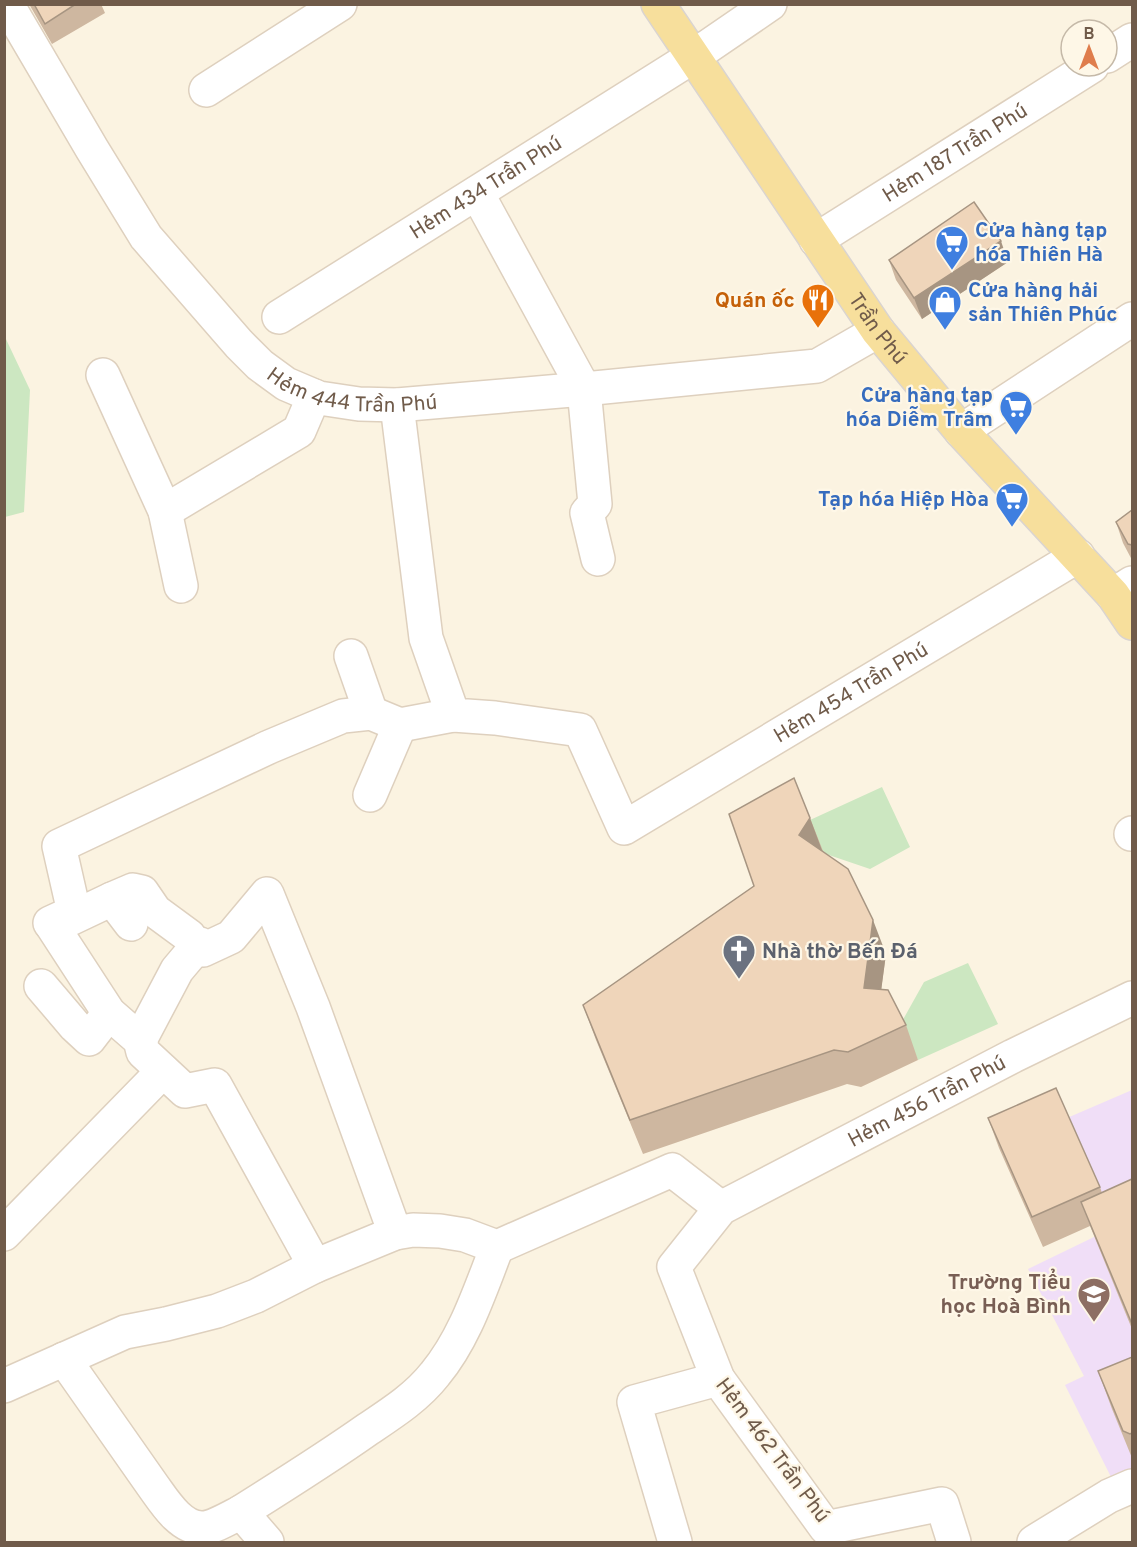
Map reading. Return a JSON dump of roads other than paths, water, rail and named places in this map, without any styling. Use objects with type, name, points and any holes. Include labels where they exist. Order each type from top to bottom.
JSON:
[{"type":"main road","name":"Trần Phú","points":[[658,4],[878,331],[961,431],[1078,556],[1123,589],[1132,624]]},
{"type":"street","name":"Hẻm 444 Trần Phú","points":[[7,4],[146,237],[260,365],[286,384],[319,398],[359,404],[397,405],[817,366],[878,331]]},
{"type":"street","points":[[206,90],[340,4]]},
{"type":"street","name":"Hẻm 434 Trần Phú","points":[[279,317],[694,56],[770,4]]},
{"type":"street","points":[[1119,48],[1132,40]]},
{"type":"street","name":"Hẻm 187 Trần Phú","points":[[816,240],[1073,78]]},
{"type":"street","points":[[477,193],[584,389],[595,504],[587,513],[598,559]]},
{"type":"street","points":[[961,431],[1132,319]]},
{"type":"street","points":[[103,375],[165,511],[181,586]]},
{"type":"street","points":[[165,511],[299,431],[314,396]]},
{"type":"street","points":[[51,923],[74,912],[59,846],[269,747],[343,716],[386,719],[453,715],[426,638],[397,405]]},
{"type":"street","name":"Hẻm 454 Trần Phú","points":[[453,715],[495,718],[580,730],[624,828],[1078,556]]},
{"type":"street","points":[[351,656],[386,719],[370,795]]},
{"type":"street","points":[[140,1040],[108,1013],[53,927],[121,912],[133,890],[142,892],[155,911],[189,936],[195,946]]},
{"type":"street","points":[[195,946],[200,944],[203,950],[231,937],[267,894],[313,1007],[395,1233]]},
{"type":"street","points":[[195,946],[177,970],[140,1040],[142,1052],[185,1091],[215,1085],[315,1266]]},
{"type":"street","points":[[41,986],[88,1038],[108,1013]]},
{"type":"street","name":"Hẻm 456 Trần Phú","points":[[721,1208],[1013,1056],[1132,998]]},
{"type":"street","points":[[4,1234],[163,1071]]},
{"type":"street","points":[[4,1386],[124,1332],[166,1324],[256,1296],[315,1266],[395,1233],[413,1230],[440,1231],[465,1235],[497,1247],[672,1170],[721,1208]]},
{"type":"street","name":"Hẻm 462 Trần Phú","points":[[721,1208],[674,1267],[718,1380],[826,1528],[942,1504],[954,1542]]},
{"type":"street","points":[[64,1359],[166,1505],[181,1520],[191,1526],[209,1527],[241,1512],[411,1400],[435,1375],[452,1350],[497,1247]]},
{"type":"street","points":[[675,1542],[634,1402],[718,1380]]},
{"type":"street","points":[[1034,1542],[1109,1496],[1132,1486]]},
{"type":"street","points":[[241,1512],[267,1542]]},
{"type":"place","name":"Cửa hàng tạp hóa Thiên Hà","points":[[952,271]]},
{"type":"place","name":"Quán ốc","points":[[818,329]]},
{"type":"place","name":"Cửa hàng hải sản Thiên Phúc","points":[[945,331]]},
{"type":"place","name":"Cửa hàng tạp hóa Diễm Trâm","points":[[1016,436]]},
{"type":"place","name":"Tạp hóa Hiệp Hòa","points":[[1012,528]]},
{"type":"place","name":"Nhà thờ Bến Đá","points":[[739,980]]},
{"type":"place","name":"Trường Tiểu học Hoà Bình","points":[[1094,1323]]}]
